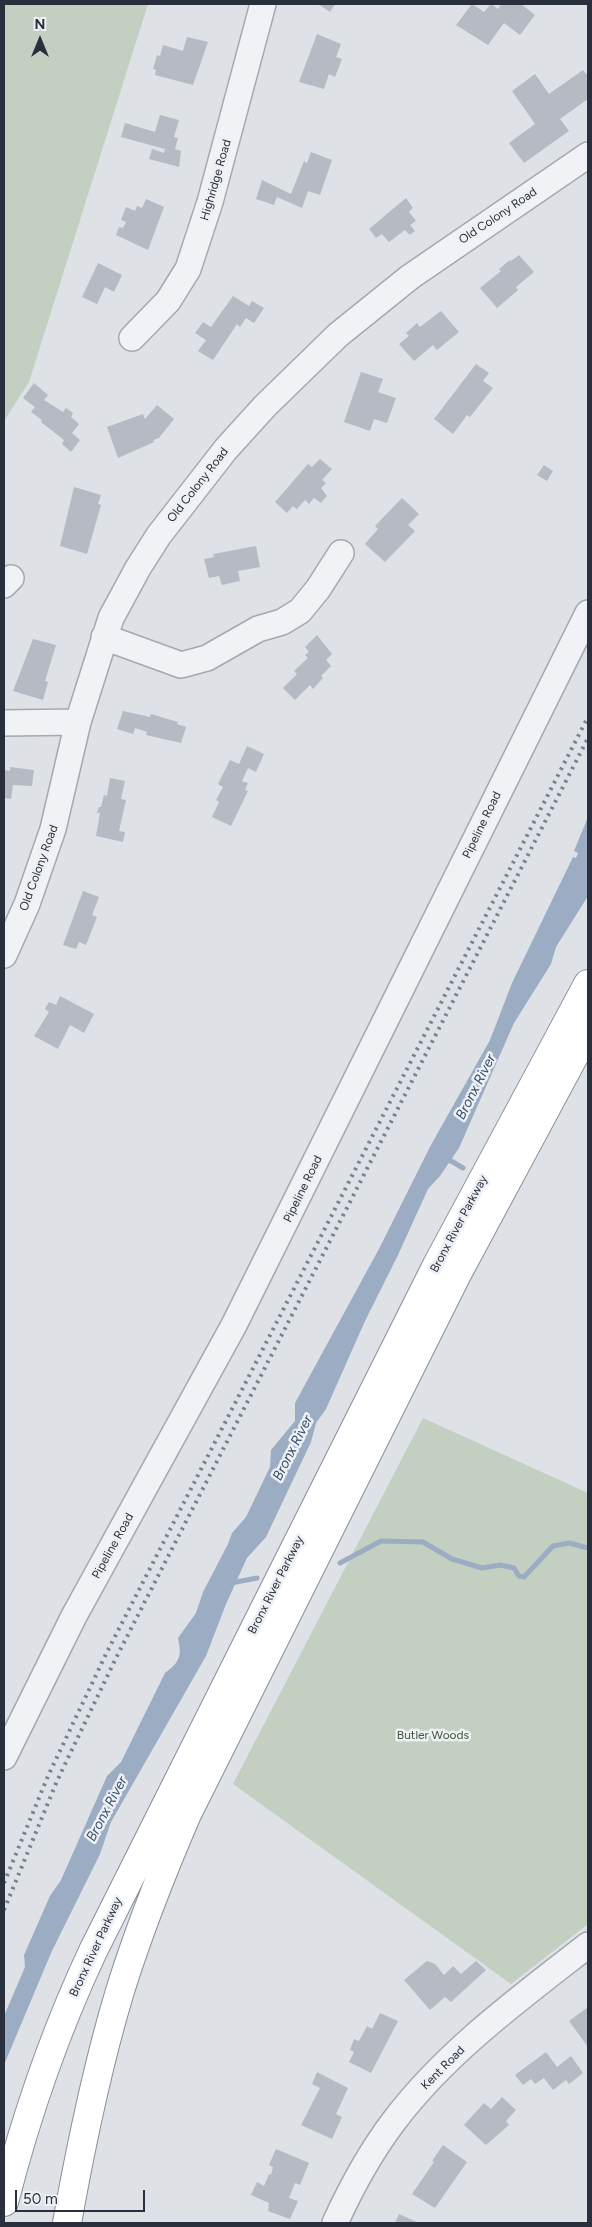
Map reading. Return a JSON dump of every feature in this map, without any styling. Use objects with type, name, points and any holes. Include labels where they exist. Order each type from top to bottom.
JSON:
[{"type":"highway","name":"Bronx River Parkway","points":[[4,2202],[41,2075],[65,2012],[96,1944],[437,1265],[588,984]]},
{"type":"highway","name":"Bronx River Parkway","points":[[67,2223],[88,2116],[120,1991],[150,1903],[187,1814],[456,1276],[585,1038]]},
{"type":"street","name":"Highridge Road","points":[[132,338],[168,301],[188,269],[210,202],[263,4]]},
{"type":"street","name":"Old Colony Road","points":[[4,955],[27,904],[54,829],[78,722],[104,636],[125,591],[169,522],[226,449],[304,367],[338,335],[403,282],[588,155]]},
{"type":"street","points":[[104,636],[181,664],[207,658],[258,629],[282,622],[300,611],[318,589],[341,553]]},
{"type":"street","name":"Pipeline Road","points":[[4,1757],[74,1616],[239,1316],[588,613]]},
{"type":"street","points":[[4,723],[78,722]]},
{"type":"street","name":"Kent Road","points":[[336,2223],[370,2159],[393,2122],[409,2103],[448,2061],[527,1993],[588,1946]]},
{"type":"green space","points":[[4,4],[148,4],[29,382],[4,421]]},
{"type":"green space","name":"Butler Woods","points":[[423,1418],[588,1493],[588,1924],[511,1984],[233,1784]]},
{"type":"water","name":"Bronx River","points":[[588,817],[588,896],[556,947],[551,964],[514,1023],[459,1148],[440,1176],[428,1189],[365,1321],[326,1409],[316,1423],[311,1442],[266,1537],[247,1558],[226,1604],[206,1656],[111,1822],[100,1854],[51,1953],[4,2065],[4,2016],[25,1967],[24,1955],[50,1896],[61,1880],[107,1776],[121,1762],[165,1673],[179,1658],[178,1638],[196,1613],[203,1592],[232,1533],[246,1517],[270,1467],[271,1450],[295,1421],[295,1403],[380,1247],[431,1145],[490,1040],[512,983],[573,857],[576,858],[578,853],[574,851]]},
{"type":"building","points":[[318,4],[335,4],[330,12]]},
{"type":"building","points":[[472,4],[484,12],[491,4],[498,9],[501,4],[521,4],[535,15],[520,35],[504,23],[488,45],[456,25]]},
{"type":"building","points":[[317,34],[341,44],[336,57],[342,59],[335,77],[329,74],[324,89],[299,82]]},
{"type":"building","points":[[187,37],[208,42],[193,85],[155,75],[156,70],[153,69],[157,55],[160,56],[163,45],[183,51]]},
{"type":"building","points":[[583,70],[588,76],[588,99],[560,119],[569,131],[524,163],[509,143],[535,124],[512,91],[535,74],[549,94]]},
{"type":"building","points":[[160,115],[179,120],[174,137],[178,138],[175,149],[181,151],[179,167],[149,159],[152,149],[164,153],[165,149],[121,137],[125,123],[155,132]]},
{"type":"building","points":[[311,152],[332,160],[320,195],[308,191],[302,208],[277,197],[274,205],[256,199],[262,180],[291,194],[304,161],[307,163]]},
{"type":"building","points":[[406,198],[413,208],[409,212],[416,221],[410,225],[415,231],[410,235],[405,230],[389,242],[382,234],[376,238],[369,229]]},
{"type":"building","points":[[146,199],[164,207],[148,250],[116,235],[119,227],[123,228],[126,222],[121,220],[126,207],[135,211],[137,206],[142,208]]},
{"type":"building","points":[[519,255],[534,272],[516,287],[518,290],[497,308],[480,288],[501,271],[499,269]]},
{"type":"building","points":[[98,263],[122,275],[114,292],[105,287],[97,304],[82,297]]},
{"type":"building","points":[[233,296],[249,306],[252,301],[264,308],[254,323],[246,318],[240,327],[237,324],[213,360],[198,351],[206,340],[195,333],[203,322],[211,327]]},
{"type":"building","points":[[441,311],[459,332],[437,350],[433,345],[414,361],[399,344],[409,336],[406,333],[417,323],[420,327]]},
{"type":"building","points":[[476,364],[489,373],[483,381],[493,388],[470,417],[467,415],[453,434],[434,419]]},
{"type":"building","points":[[361,372],[383,379],[378,392],[396,398],[387,423],[374,419],[370,431],[344,422]]},
{"type":"building","points":[[34,383],[48,395],[44,400],[63,412],[66,408],[73,413],[71,417],[79,424],[72,433],[80,440],[71,452],[62,444],[64,440],[31,412],[35,407],[23,398]]},
{"type":"building","points":[[157,405],[174,419],[159,438],[153,440],[154,442],[118,458],[107,427],[143,414],[145,419]]},
{"type":"building","points":[[320,459],[332,469],[322,480],[326,483],[321,488],[327,496],[321,503],[314,498],[309,504],[305,500],[297,509],[293,506],[287,513],[275,502],[308,464],[312,467]]},
{"type":"building","points":[[544,465],[553,471],[547,481],[537,475]]},
{"type":"building","points":[[74,487],[101,495],[98,504],[101,505],[87,554],[60,546]]},
{"type":"building","points":[[402,498],[419,514],[408,525],[415,531],[385,562],[365,544],[378,529],[375,526]]},
{"type":"building","points":[[256,546],[260,567],[238,571],[240,581],[222,585],[219,576],[209,578],[204,559],[214,557],[213,554]]},
{"type":"building","points":[[317,635],[332,654],[326,660],[331,666],[321,676],[323,678],[313,689],[310,685],[295,700],[283,688],[297,674],[294,671],[308,658],[305,655],[309,652],[305,647]]},
{"type":"building","points":[[33,639],[56,645],[45,681],[48,682],[43,700],[13,691]]},
{"type":"building","points":[[123,711],[150,717],[151,714],[178,722],[177,724],[186,727],[181,743],[146,735],[147,732],[135,728],[133,734],[117,729]]},
{"type":"building","points":[[247,746],[264,754],[256,772],[248,768],[242,781],[248,783],[245,790],[248,791],[231,826],[212,817],[219,802],[216,800],[223,787],[218,784],[230,760],[239,764]]},
{"type":"building","points":[[10,767],[34,770],[32,786],[13,785],[11,799],[4,798],[4,770],[10,771]]},
{"type":"building","points":[[110,778],[125,781],[121,799],[126,800],[119,831],[125,832],[123,842],[96,836],[100,813],[97,813],[99,807],[101,807],[104,795],[107,796]]},
{"type":"building","points":[[83,891],[99,897],[92,915],[97,917],[86,945],[79,942],[76,949],[63,945]]},
{"type":"building","points":[[60,996],[94,1014],[84,1033],[70,1025],[58,1049],[34,1036],[49,1012],[45,1009],[49,1002],[56,1005]]},
{"type":"building","points":[[427,1961],[435,1964],[444,1975],[453,1966],[461,1974],[476,1961],[486,1970],[451,2002],[445,1997],[430,2010],[404,1980]]},
{"type":"building","points":[[588,2007],[588,2047],[569,2021]]},
{"type":"building","points":[[380,2013],[398,2021],[371,2073],[349,2062],[354,2052],[350,2050],[354,2039],[359,2041],[367,2026],[372,2029]]},
{"type":"building","points":[[546,2052],[557,2067],[571,2056],[583,2073],[569,2084],[566,2080],[553,2090],[544,2078],[535,2084],[531,2079],[523,2085],[515,2075]]},
{"type":"building","points":[[317,2072],[348,2088],[336,2114],[342,2117],[332,2139],[301,2125],[320,2088],[312,2084]]},
{"type":"building","points":[[502,2097],[516,2110],[506,2121],[509,2125],[486,2145],[464,2125],[484,2103],[491,2109]]},
{"type":"building","points":[[443,2145],[467,2162],[435,2208],[412,2194]]},
{"type":"building","points":[[276,2149],[309,2163],[300,2185],[295,2183],[289,2198],[298,2201],[290,2219],[268,2211],[269,2203],[251,2195],[257,2182],[264,2186],[269,2174],[271,2175],[273,2167],[269,2165]]},
{"type":"building","points":[[399,2214],[419,2223],[395,2223]]},
{"type":"waterway","points":[[446,1158],[463,1168]]},
{"type":"waterway","points":[[340,1563],[381,1541],[423,1542],[452,1559],[482,1568],[500,1565],[514,1568],[519,1576],[524,1577],[553,1546],[569,1543],[588,1548]]},
{"type":"waterway","points":[[231,1583],[257,1578]]},
{"type":"railway","points":[[4,1883],[48,1776],[106,1654],[588,717]]},
{"type":"railway","points":[[4,1910],[57,1781],[116,1658],[588,738]]}]
